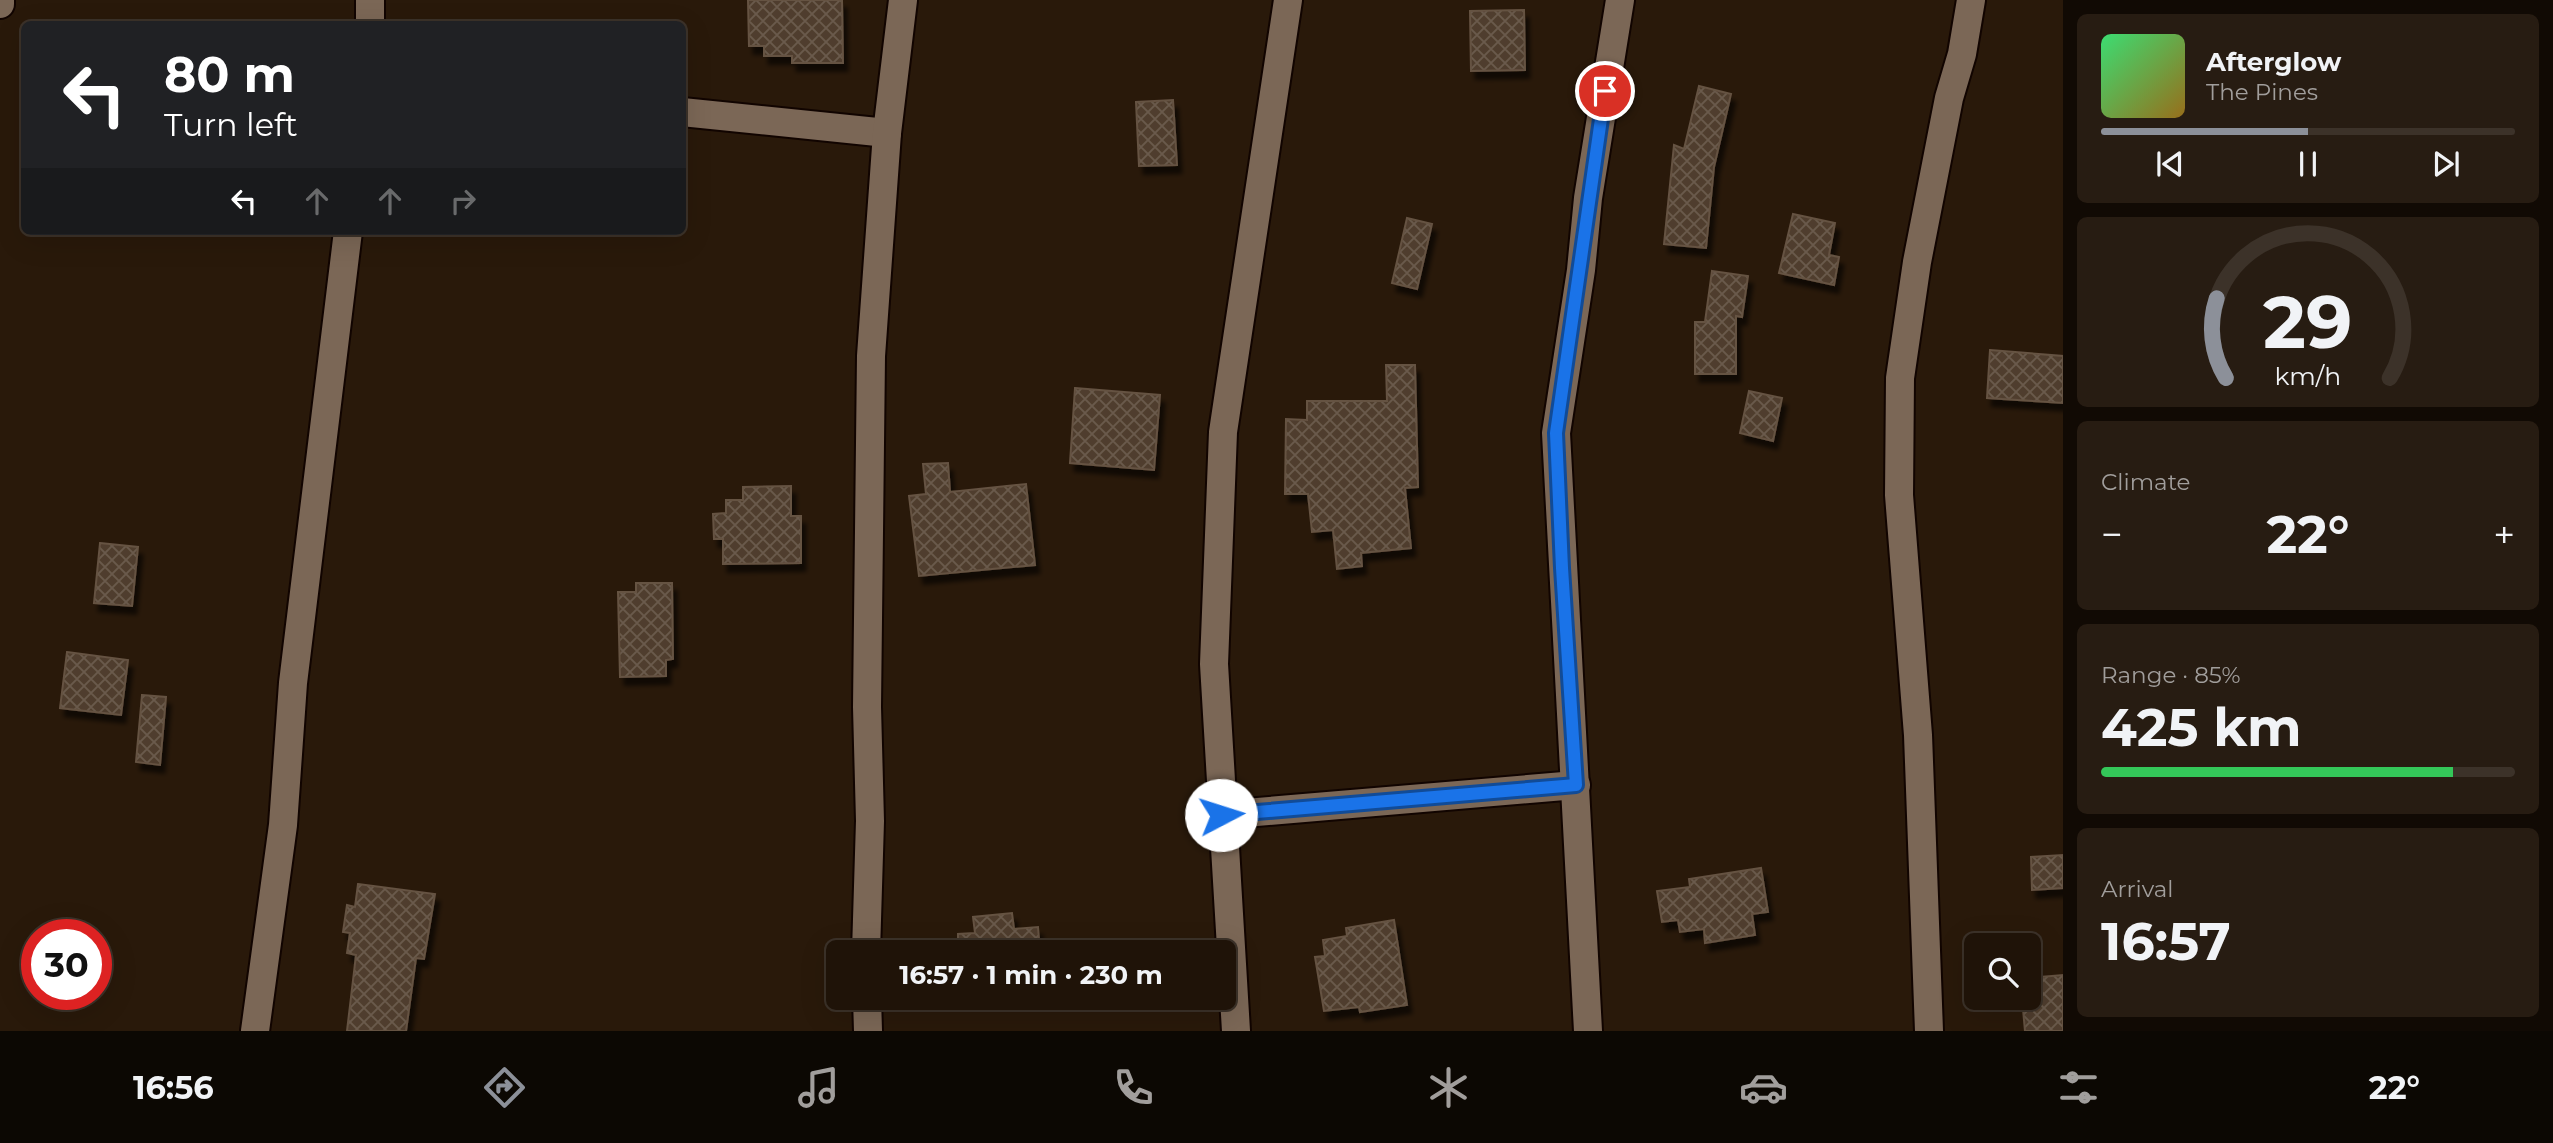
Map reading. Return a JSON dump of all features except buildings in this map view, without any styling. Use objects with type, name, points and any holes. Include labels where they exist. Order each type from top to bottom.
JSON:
[{"type":"street","points":[[370,0],[370,21]]},
{"type":"street","points":[[866,940],[870,821],[867,707],[871,356],[887,133],[903,0]]},
{"type":"street","points":[[1236,1031],[1214,664],[1223,432],[1288,0]]},
{"type":"street","points":[[1588,1031],[1556,433],[1581,270],[1590,186],[1620,0]]},
{"type":"street","points":[[1929,1031],[1918,735],[1899,495],[1900,378],[1922,236],[1949,98],[1962,54],[1971,0]]},
{"type":"street","points":[[686,112],[887,133]]},
{"type":"street","points":[[255,1031],[283,825],[295,657],[348,235]]},
{"type":"street","points":[[1221,815],[1576,785]]},
{"type":"street","points":[[867,1010],[868,1031]]},
{"type":"route","points":[[1221,815],[1576,785],[1556,433],[1605,91]]}]
